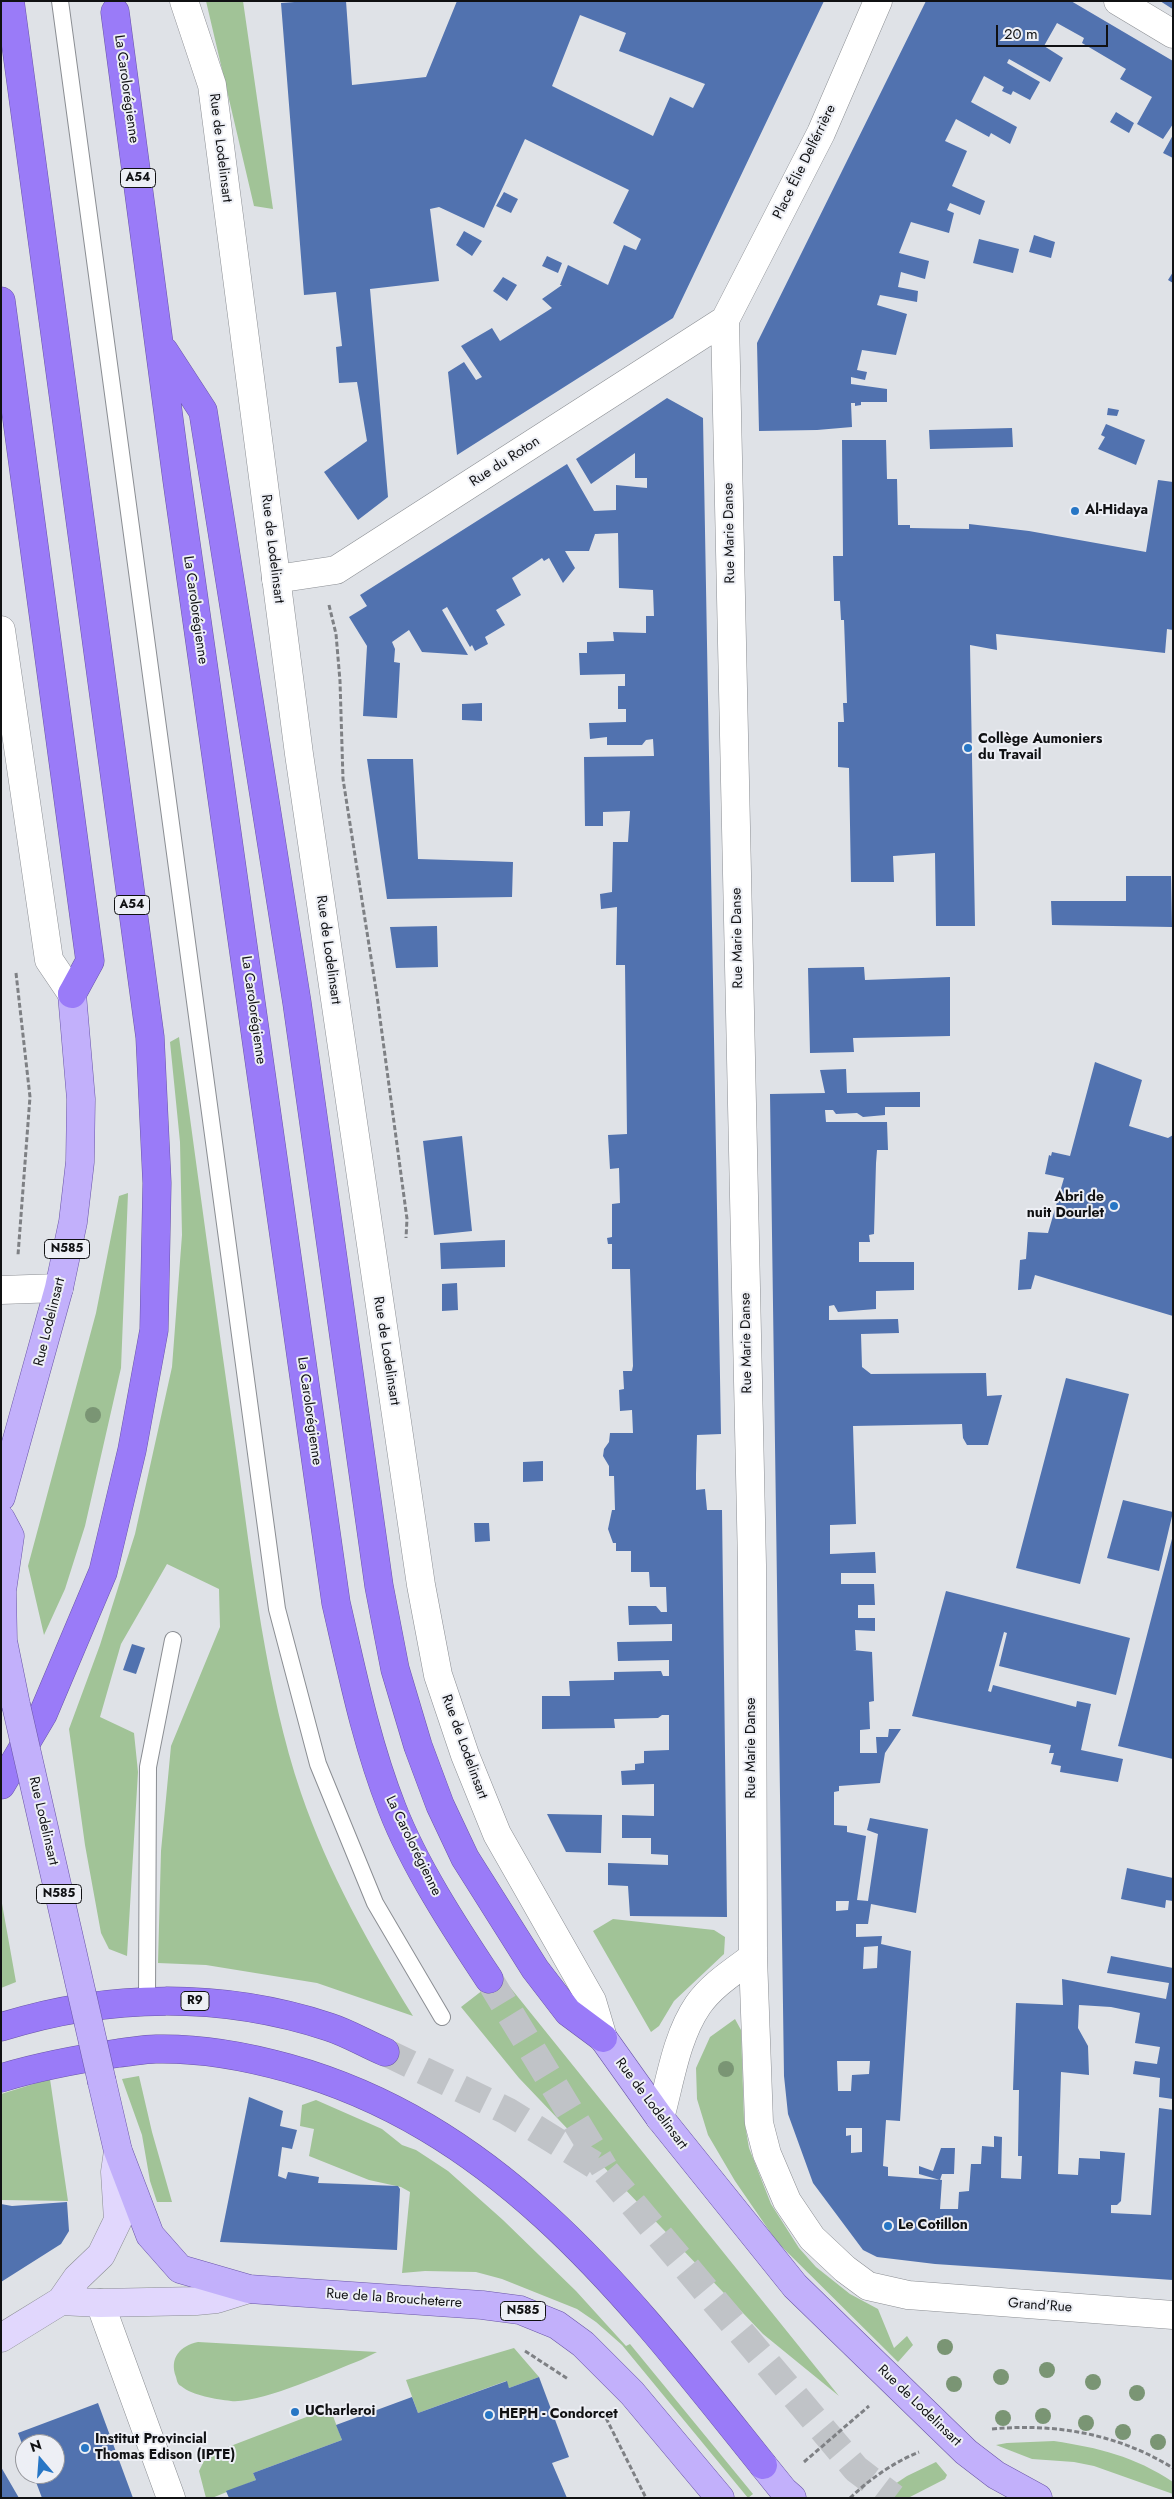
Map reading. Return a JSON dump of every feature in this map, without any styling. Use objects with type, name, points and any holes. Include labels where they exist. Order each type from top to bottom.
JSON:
[{"type":"highway","name":"A54","points":[[1,1786],[43,1714],[103,1572],[132,1450],[154,1330],[158,1183],[150,1037],[10,1]]},
{"type":"highway","name":"La Carolorégienne","points":[[116,12],[161,345],[178,490],[336,1604],[368,1735],[392,1809],[462,1940],[489,1979]]},
{"type":"highway","points":[[1,301],[90,961],[72,994]]},
{"type":"highway","points":[[161,345],[204,411],[297,1004],[379,1586],[395,1669],[418,1746],[440,1805],[465,1858],[535,1969],[568,2012],[603,2038]]},
{"type":"highway","name":"R9","points":[[1,2027],[94,2005],[147,2000],[201,2001],[261,2010],[330,2027],[385,2052]]},
{"type":"highway","points":[[1,2078],[75,2059],[155,2049],[222,2052],[317,2076],[357,2090],[394,2108],[444,2136],[483,2164],[553,2222],[590,2259],[667,2346],[763,2465]]},
{"type":"main road","name":"Rue Lodelinsart","points":[[1,1497],[59,1288],[73,1222],[80,1162],[81,1099],[72,994]]},
{"type":"main road","name":"Rue Lodelinsart","points":[[1,1519],[10,1536],[2,1591],[3,1641],[118,2151],[150,2235],[180,2269],[249,2290]]},
{"type":"main road","name":"Rue de Lodelinsart","points":[[603,2038],[660,2118],[795,2286],[966,2452],[996,2475],[1038,2498]]},
{"type":"main road","name":"Rue Lodelinsart","points":[[61,2301],[77,2278],[101,2255],[118,2220],[115,2172],[118,2151]]},
{"type":"main road","name":"Rue de la Broucheterre","points":[[61,2301],[100,2303],[217,2299],[249,2290],[482,2305],[520,2310],[557,2325],[583,2344],[632,2393],[720,2498]]},
{"type":"main road","name":"N585","points":[[1,2338],[61,2301]]},
{"type":"main road","points":[[763,2465],[792,2498]]},
{"type":"street","name":"Rue de Lodelinsart","points":[[184,1],[212,85],[276,579],[375,1278],[421,1585],[438,1675],[465,1755],[497,1834],[592,2001],[603,2038]]},
{"type":"street","name":"Place Élie Delférrière","points":[[725,320],[821,133],[878,1]]},
{"type":"street","points":[[1118,1],[1173,34]]},
{"type":"street","name":"Rue du Roton","points":[[276,579],[336,570],[725,320]]},
{"type":"street","name":"Rue Marie Danse","points":[[725,320],[752,1565],[753,1957],[759,2123],[766,2154],[787,2201],[812,2238],[844,2269],[868,2286],[908,2295]]},
{"type":"street","points":[[1,631],[49,960],[72,994]]},
{"type":"street","points":[[4,1290],[59,1288]]},
{"type":"street","points":[[660,2118],[683,2034],[698,2005],[717,1983],[753,1957]]},
{"type":"street","name":"Grand'Rue","points":[[908,2295],[1173,2315]]},
{"type":"street","points":[[100,2303],[171,2498]]},
{"type":"lane","points":[[60,1],[278,1609],[318,1764],[375,1903],[442,2017]]},
{"type":"lane","points":[[147,2000],[148,1767],[172,1640]]},
{"type":"path","points":[[321,572],[336,634],[340,682],[343,779],[377,996],[407,1219],[406,1246]]},
{"type":"path","points":[[4,1290],[17,1260],[30,1097],[16,970]]},
{"type":"path","points":[[800,2467],[870,2405]]},
{"type":"green space","points":[[206,1],[243,1],[273,209],[254,206]]},
{"type":"green space","points":[[179,1037],[255,1584],[278,1712],[301,1793],[324,1851],[365,1935],[413,2016],[317,1983],[206,1965],[158,1963],[161,1851],[171,1746],[220,1627],[219,1589],[167,1564],[121,1644],[100,1717],[134,1733],[138,1772],[127,1956],[109,1949],[101,1933],[85,1845],[69,1729],[100,1645],[135,1534],[172,1367],[182,1235],[180,1142],[170,1042]]},
{"type":"green space","points":[[128,1193],[121,1368],[85,1526],[65,1589],[44,1635],[28,1566],[96,1313],[119,1196]]},
{"type":"green space","points":[[1,1898],[16,1982],[1,1988]]},
{"type":"green space","points":[[613,1919],[714,1930],[725,1937],[724,1954],[674,2001],[659,2026],[651,2032],[593,1931]]},
{"type":"green space","points":[[501,1976],[839,2396],[763,2334],[519,2078],[461,2007]]},
{"type":"green space","points":[[735,2019],[741,2030],[744,2119],[749,2148],[771,2204],[799,2248],[816,2267],[850,2294],[878,2309],[894,2348],[907,2336],[913,2345],[898,2362],[777,2242],[735,2181],[708,2135],[697,2099],[696,2068],[710,2037]]},
{"type":"green space","points":[[139,2076],[152,2132],[172,2202],[157,2202],[150,2181],[142,2135],[122,2079]]},
{"type":"green space","points":[[50,2079],[68,2201],[1,2200],[1,2094]]},
{"type":"green space","points":[[316,2100],[382,2129],[402,2145],[416,2150],[448,2171],[503,2220],[576,2291],[626,2346],[630,2344],[753,2494],[748,2498],[622,2345],[596,2322],[577,2309],[502,2279],[476,2272],[425,2271],[402,2273],[410,2192],[401,2187],[369,2180],[309,2156],[314,2129],[300,2126],[302,2105]]},
{"type":"green space","points":[[198,2342],[377,2352],[315,2379],[277,2392],[244,2401],[231,2401],[198,2395],[178,2383],[174,2370],[175,2359],[186,2346]]},
{"type":"green space","points":[[514,2348],[539,2377],[509,2388],[506,2381],[418,2413],[406,2380]]},
{"type":"green space","points":[[330,2408],[342,2440],[253,2473],[256,2480],[212,2498],[206,2498],[199,2471],[207,2455]]},
{"type":"green space","points":[[1054,2441],[1101,2450],[1130,2459],[1173,2482],[1173,2494],[1094,2466],[1074,2462],[1032,2459],[996,2445]]},
{"type":"green space","points":[[936,2462],[947,2475],[945,2479],[908,2498],[874,2498],[907,2476]]},
{"type":"building","points":[[346,1],[352,85],[426,77],[457,1],[824,1],[673,318],[457,455],[448,372],[464,362],[476,380],[482,377],[461,346],[492,328],[500,341],[552,308],[542,299],[562,285],[560,285],[568,265],[608,285],[624,245],[636,250],[641,239],[613,223],[629,190],[525,139],[484,228],[439,207],[430,209],[439,281],[370,289],[388,497],[358,520],[324,472],[367,441],[357,382],[339,383],[336,347],[342,346],[336,292],[304,295],[281,3]],"holes":[[[580,15],[626,33],[619,51],[705,84],[693,108],[670,97],[653,136],[552,86]]]},
{"type":"building","points":[[926,1],[1071,1],[1173,61],[1173,124],[1163,139],[1137,124],[1152,97],[1120,79],[1126,69],[1082,43],[1084,38],[1057,23],[1044,46],[1063,58],[1050,82],[1009,59],[1007,63],[1040,82],[1030,100],[1013,91],[1011,95],[1002,91],[1004,87],[984,76],[971,102],[1017,127],[1010,144],[991,133],[989,137],[956,119],[945,141],[967,151],[952,186],[985,201],[980,215],[950,203],[947,210],[954,213],[949,233],[911,222],[899,253],[929,261],[925,279],[901,272],[898,287],[918,291],[917,302],[880,295],[877,305],[907,314],[896,355],[862,350],[857,370],[867,372],[865,380],[851,377],[851,384],[887,389],[887,402],[861,402],[861,405],[855,406],[855,403],[851,403],[852,427],[759,431],[757,343]]},
{"type":"building","points":[[1160,1],[1173,1],[1173,9],[1171,8]]},
{"type":"building","points":[[1116,112],[1134,123],[1129,133],[1110,122]]},
{"type":"building","points":[[1173,135],[1173,158],[1163,153]]},
{"type":"building","points":[[504,192],[518,199],[511,213],[496,206]]},
{"type":"building","points":[[464,231],[482,241],[472,256],[456,245]]},
{"type":"building","points":[[1034,235],[1055,242],[1051,258],[1029,252]]},
{"type":"building","points":[[979,239],[1019,249],[1013,273],[973,263]]},
{"type":"building","points":[[547,256],[562,263],[558,273],[542,266]]},
{"type":"building","points":[[1173,272],[1173,283],[1168,280]]},
{"type":"building","points":[[503,277],[517,285],[507,301],[493,291]]},
{"type":"building","points":[[667,398],[703,418],[721,1434],[697,1435],[696,1490],[705,1489],[707,1510],[722,1510],[727,1917],[630,1916],[628,1886],[608,1885],[608,1863],[668,1865],[668,1855],[651,1854],[651,1838],[622,1838],[622,1815],[654,1816],[654,1784],[622,1785],[621,1771],[635,1770],[635,1764],[644,1763],[644,1751],[669,1750],[669,1715],[662,1715],[658,1718],[614,1719],[615,1728],[542,1729],[542,1696],[570,1696],[569,1681],[614,1680],[614,1672],[661,1671],[663,1676],[669,1676],[669,1660],[618,1661],[617,1642],[672,1641],[672,1624],[629,1625],[628,1606],[656,1606],[661,1612],[667,1612],[666,1587],[650,1587],[649,1572],[631,1572],[631,1551],[616,1551],[616,1543],[613,1543],[608,1529],[612,1510],[615,1510],[614,1476],[609,1476],[609,1466],[603,1456],[604,1449],[609,1442],[610,1433],[633,1433],[632,1410],[620,1411],[619,1390],[624,1389],[623,1371],[632,1371],[633,1366],[630,1269],[612,1269],[612,1244],[608,1244],[607,1238],[612,1237],[612,1204],[620,1203],[619,1168],[610,1169],[608,1135],[627,1134],[625,965],[616,965],[617,907],[601,909],[600,894],[612,892],[613,842],[628,842],[630,811],[603,812],[603,826],[585,826],[584,757],[654,756],[653,739],[646,740],[642,745],[607,745],[607,737],[590,739],[589,723],[626,722],[626,709],[618,709],[618,686],[625,686],[625,674],[580,675],[579,653],[587,653],[587,642],[614,641],[613,632],[646,633],[646,616],[654,616],[653,590],[619,588],[618,533],[595,534],[589,551],[565,551],[575,568],[563,583],[549,558],[544,561],[542,558],[512,578],[521,595],[496,610],[505,625],[485,637],[488,644],[475,651],[472,645],[470,647],[447,607],[442,610],[468,655],[422,652],[409,630],[392,642],[395,649],[394,662],[400,663],[397,718],[363,716],[367,646],[349,617],[367,606],[360,595],[567,464],[594,511],[616,510],[616,485],[647,488],[647,478],[635,478],[635,453],[591,484],[576,459]]},
{"type":"building","points":[[1108,408],[1119,410],[1117,416],[1107,415]]},
{"type":"building","points":[[1106,424],[1145,440],[1136,465],[1098,449],[1105,437],[1101,435]]},
{"type":"building","points":[[1012,428],[1013,447],[930,449],[929,430]]},
{"type":"building","points":[[842,440],[886,440],[887,479],[897,479],[898,525],[910,525],[910,528],[969,529],[969,524],[1029,531],[1146,552],[1158,480],[1173,482],[1173,630],[1167,629],[1165,653],[996,634],[997,650],[970,645],[975,926],[936,926],[935,853],[893,856],[894,882],[851,882],[849,768],[838,767],[838,722],[844,722],[843,703],[847,703],[844,620],[841,620],[840,601],[834,601],[833,556],[843,556]]},
{"type":"building","points":[[482,703],[482,721],[462,720],[462,704]]},
{"type":"building","points":[[367,759],[413,759],[418,859],[513,862],[512,897],[387,899]]},
{"type":"building","points":[[1126,876],[1171,876],[1172,927],[1052,925],[1051,901],[1126,901]]},
{"type":"building","points":[[437,926],[438,967],[396,968],[390,927]]},
{"type":"building","points":[[864,967],[865,980],[950,977],[950,1036],[853,1038],[854,1052],[810,1053],[808,968]]},
{"type":"building","name":"Abri de nuit Dourlet","points":[[1095,1062],[1142,1080],[1129,1126],[1168,1138],[1173,1135],[1173,1316],[1035,1275],[1031,1289],[1018,1290],[1020,1260],[1026,1259],[1028,1232],[1048,1233],[1064,1178],[1045,1174],[1049,1155],[1051,1156],[1052,1152],[1070,1156]]},
{"type":"building","points":[[846,1069],[847,1093],[920,1092],[920,1107],[885,1107],[885,1115],[863,1117],[857,1113],[836,1114],[833,1110],[825,1110],[826,1122],[887,1122],[888,1150],[877,1150],[874,1234],[869,1235],[870,1242],[859,1242],[859,1262],[914,1262],[914,1290],[876,1291],[876,1309],[838,1312],[834,1305],[829,1306],[829,1320],[898,1319],[899,1333],[861,1334],[862,1367],[871,1374],[986,1373],[987,1396],[1002,1395],[988,1445],[967,1445],[963,1438],[962,1424],[853,1426],[856,1524],[830,1525],[830,1554],[875,1552],[876,1573],[841,1573],[841,1584],[874,1584],[875,1605],[858,1605],[858,1618],[875,1618],[875,1631],[855,1630],[856,1650],[853,1650],[872,1652],[874,1701],[869,1702],[870,1729],[860,1730],[860,1753],[877,1753],[876,1737],[888,1737],[889,1729],[901,1729],[885,1753],[880,1783],[839,1786],[839,1791],[834,1792],[834,1825],[847,1826],[847,1832],[866,1836],[857,1900],[868,1901],[878,1834],[867,1830],[870,1818],[928,1829],[916,1913],[871,1904],[868,1924],[856,1924],[856,1937],[882,1936],[881,1944],[911,1951],[900,2121],[886,2120],[883,2166],[888,2167],[888,2176],[942,2180],[940,2209],[958,2209],[959,2192],[969,2191],[971,2164],[981,2164],[982,2146],[994,2147],[994,2136],[1002,2137],[1001,2178],[1021,2179],[1022,2156],[1018,2156],[1019,2090],[1013,2090],[1016,2003],[1063,2005],[1062,1979],[1166,1999],[1169,1983],[1107,1973],[1111,1956],[1173,1968],[1173,2099],[1159,2097],[1160,2078],[1133,2074],[1135,2061],[1157,2064],[1160,2047],[1135,2043],[1140,2013],[1111,2007],[1079,2005],[1078,2028],[1088,2046],[1089,2075],[1061,2072],[1058,2174],[1078,2175],[1079,2158],[1100,2159],[1100,2151],[1125,2153],[1121,2201],[1117,2205],[1111,2205],[1111,2213],[1151,2215],[1159,2108],[1173,2110],[1173,2280],[935,2264],[877,2257],[863,2250],[813,2183],[788,2114],[784,2076],[770,1094],[825,1093],[820,1070]],"holes":[[[836,1901],[849,1901],[848,1910],[836,1911]],[[878,1946],[877,1968],[863,1969],[864,1947]],[[837,2061],[870,2061],[869,2074],[852,2075],[851,2091],[838,2091]],[[846,2128],[862,2128],[862,2152],[851,2153],[851,2135],[846,2136]]]},
{"type":"building","points":[[462,1136],[472,1231],[434,1235],[423,1141]]},
{"type":"building","points":[[505,1240],[505,1267],[441,1269],[440,1243]]},
{"type":"building","points":[[457,1283],[458,1310],[442,1311],[442,1284]]},
{"type":"building","points":[[1066,1378],[1129,1394],[1080,1584],[1016,1568]]},
{"type":"building","points":[[543,1461],[543,1481],[523,1482],[523,1462]]},
{"type":"building","points":[[1123,1500],[1173,1512],[1159,1571],[1107,1558]]},
{"type":"building","points":[[474,1523],[489,1523],[490,1541],[475,1542]]},
{"type":"building","points":[[1173,1535],[1173,1759],[1118,1746]]},
{"type":"building","points":[[946,1591],[1130,1638],[1116,1695],[999,1666],[1007,1633],[1004,1632],[988,1691],[991,1692],[993,1685],[1076,1707],[1077,1701],[1091,1704],[1081,1750],[1123,1759],[1118,1782],[1060,1772],[1061,1766],[1051,1764],[1054,1753],[1049,1753],[1051,1745],[912,1716]]},
{"type":"building","points":[[132,1644],[145,1648],[136,1674],[123,1670]]},
{"type":"building","points":[[547,1814],[602,1815],[601,1853],[566,1852]]},
{"type":"building","points":[[1127,1868],[1173,1878],[1173,1901],[1166,1900],[1165,1908],[1121,1899]]},
{"type":"building","points":[[249,2097],[283,2111],[280,2126],[297,2130],[292,2149],[282,2147],[278,2176],[286,2179],[288,2172],[319,2177],[318,2183],[398,2186],[400,2189],[397,2250],[220,2242]]},
{"type":"building","points":[[941,2148],[955,2148],[954,2174],[942,2174],[940,2180],[919,2174],[919,2166],[933,2171]]},
{"type":"building","points":[[67,2202],[69,2231],[61,2244],[1,2282],[1,2204],[12,2206]]},
{"type":"building","points":[[539,2377],[569,2457],[552,2463],[567,2498],[229,2498],[226,2491],[256,2480],[253,2473],[342,2440],[336,2425],[412,2397],[418,2413],[507,2381],[509,2388]]},
{"type":"building","name":"Institut Provincial Thomas Edison (IPTE)","points":[[98,2403],[133,2498],[42,2498],[37,2484],[65,2484],[65,2434],[18,2433]]},
{"type":"building","points":[[1,2467],[19,2498],[1,2498]]},
{"type":"tunnel","points":[[489,1979],[604,2168]]},
{"type":"tunnel","points":[[385,2052],[507,2111],[606,2172],[856,2469],[894,2498]]},
{"type":"place","name":"Al-Hidaya","points":[[1075,511]]},
{"type":"place","name":"Collège Aumoniers du Travail","points":[[968,748]]},
{"type":"place","name":"Abri de nuit Dourlet","points":[[1114,1206]]},
{"type":"place","name":"Le Cotillon","points":[[888,2226]]},
{"type":"place","name":"UCharleroi","points":[[295,2412]]},
{"type":"place","name":"HEPH - Condorcet","points":[[489,2415]]},
{"type":"place","name":"Institut Provincial Thomas Edison (IPTE)","points":[[85,2448]]}]
